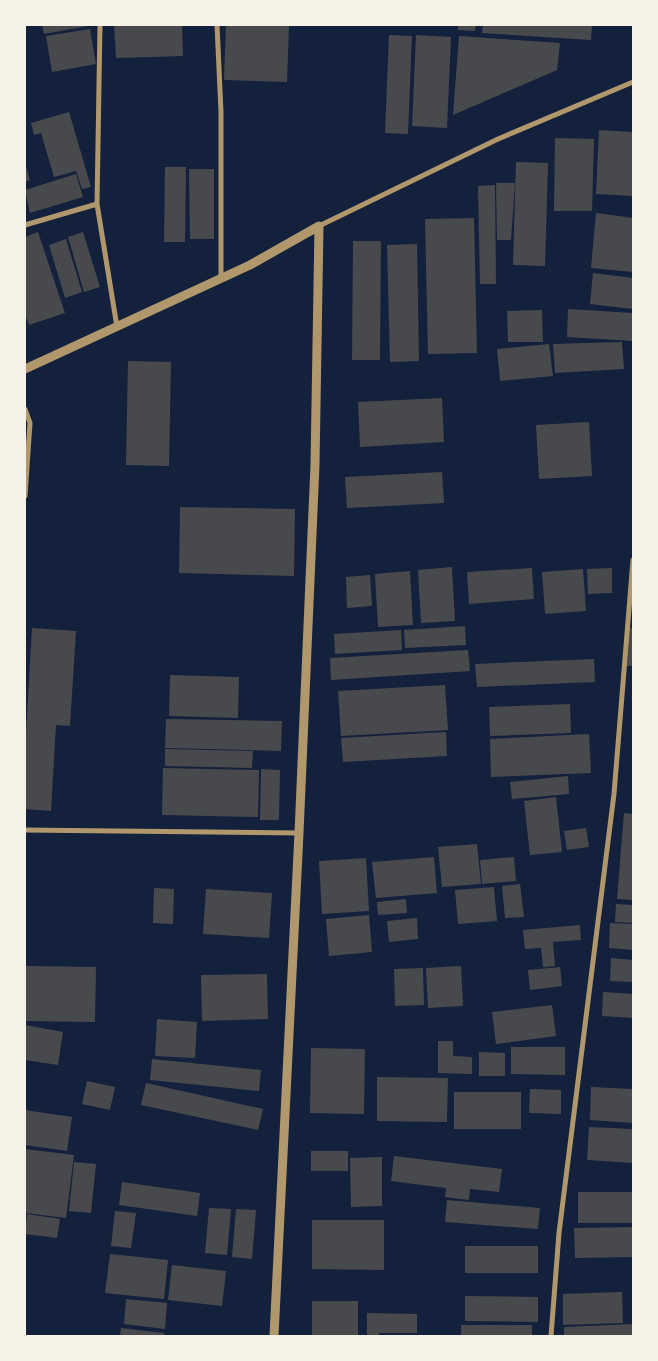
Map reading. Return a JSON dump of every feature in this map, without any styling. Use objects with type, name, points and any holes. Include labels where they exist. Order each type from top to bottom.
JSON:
[{"type":"street","points":[[100,25],[97,204],[116,327]]},
{"type":"street","points":[[217,25],[221,112],[221,278]]},
{"type":"street","points":[[25,369],[250,265],[319,226],[498,139],[633,82]]},
{"type":"street","points":[[25,225],[97,204]]},
{"type":"street","points":[[274,1336],[315,465],[319,226]]},
{"type":"street","points":[[25,409],[30,423],[25,496]]},
{"type":"street","points":[[551,1336],[559,1233],[614,794],[633,560]]},
{"type":"street","points":[[25,830],[299,833]]},
{"type":"building","points":[[42,25],[88,25],[88,26],[44,34]]},
{"type":"building","points":[[114,25],[182,25],[183,56],[116,58]]},
{"type":"building","points":[[226,25],[289,25],[287,82],[224,80]]},
{"type":"building","points":[[458,25],[476,25],[475,31],[458,30]]},
{"type":"building","points":[[483,25],[592,25],[591,40],[482,33]]},
{"type":"building","points":[[90,29],[96,64],[52,72],[46,36]]},
{"type":"building","points":[[389,35],[412,36],[408,134],[385,133]]},
{"type":"building","points":[[416,35],[451,37],[447,128],[412,126]]},
{"type":"building","points":[[459,36],[560,43],[557,70],[453,115]]},
{"type":"building","points":[[69,112],[91,187],[82,189],[76,171],[54,177],[41,133],[34,135],[31,123]]},
{"type":"building","points":[[599,130],[633,132],[633,196],[596,194]]},
{"type":"building","points":[[555,138],[594,139],[592,211],[554,211]]},
{"type":"building","points":[[516,162],[548,163],[545,266],[513,265]]},
{"type":"building","points":[[25,164],[30,180],[25,182]]},
{"type":"building","points":[[165,167],[186,167],[185,242],[164,242]]},
{"type":"building","points":[[189,169],[214,169],[214,239],[190,239]]},
{"type":"building","points":[[76,174],[83,197],[30,213],[25,190]]},
{"type":"building","points":[[496,183],[515,183],[511,240],[497,240]]},
{"type":"building","points":[[495,185],[496,284],[480,284],[478,186]]},
{"type":"building","points":[[596,213],[633,218],[633,272],[591,268]]},
{"type":"building","points":[[474,218],[477,353],[428,354],[425,219]]},
{"type":"building","points":[[38,232],[65,313],[29,325],[25,314],[25,237]]},
{"type":"building","points":[[83,232],[100,287],[84,292],[68,237]]},
{"type":"building","points":[[66,239],[82,292],[65,298],[49,245]]},
{"type":"building","points":[[353,241],[381,241],[380,360],[352,360]]},
{"type":"building","points":[[417,244],[419,361],[390,362],[387,245]]},
{"type":"building","points":[[593,273],[633,278],[633,309],[590,304]]},
{"type":"building","points":[[568,309],[633,313],[633,341],[567,337]]},
{"type":"building","points":[[542,310],[543,342],[508,342],[507,311]]},
{"type":"building","points":[[622,342],[624,369],[555,373],[553,344]]},
{"type":"building","points":[[549,344],[553,376],[500,381],[497,349]]},
{"type":"building","points":[[128,361],[171,362],[169,466],[126,465]]},
{"type":"building","points":[[442,398],[444,442],[360,447],[358,402]]},
{"type":"building","points":[[589,422],[592,476],[539,479],[536,425]]},
{"type":"building","points":[[442,472],[444,503],[347,508],[345,477]]},
{"type":"building","points":[[180,507],[295,509],[294,576],[179,573]]},
{"type":"building","points":[[452,567],[455,621],[421,623],[418,570]]},
{"type":"building","points":[[532,568],[534,599],[469,604],[467,572]]},
{"type":"building","points":[[612,568],[612,593],[588,594],[587,569]]},
{"type":"building","points":[[583,569],[586,611],[545,614],[542,572]]},
{"type":"building","points":[[410,571],[413,625],[378,627],[375,574]]},
{"type":"building","points":[[370,575],[372,606],[347,608],[346,577]]},
{"type":"building","points":[[465,626],[466,645],[405,648],[404,630]]},
{"type":"building","points":[[32,628],[76,631],[70,726],[56,725],[51,811],[25,809],[25,749]]},
{"type":"building","points":[[630,628],[633,628],[633,666],[627,666]]},
{"type":"building","points":[[401,630],[402,650],[335,654],[334,634]]},
{"type":"building","points":[[468,650],[470,671],[331,680],[330,658]]},
{"type":"building","points":[[594,659],[595,682],[477,687],[475,664]]},
{"type":"building","points":[[170,675],[239,677],[238,718],[169,716]]},
{"type":"building","points":[[445,685],[448,730],[341,736],[338,691]]},
{"type":"building","points":[[570,704],[571,733],[490,736],[489,707]]},
{"type":"building","points":[[166,719],[282,721],[281,751],[165,748]]},
{"type":"building","points":[[446,732],[447,756],[343,762],[341,738]]},
{"type":"building","points":[[589,734],[591,773],[491,777],[490,739]]},
{"type":"building","points":[[165,749],[253,751],[252,768],[165,766]]},
{"type":"building","points":[[163,768],[259,770],[258,817],[162,815]]},
{"type":"building","points":[[261,769],[280,770],[279,820],[260,820]]},
{"type":"building","points":[[568,776],[569,794],[512,799],[510,782]]},
{"type":"building","points":[[556,797],[562,852],[530,855],[524,801]]},
{"type":"building","points":[[624,813],[633,814],[633,900],[617,899]]},
{"type":"building","points":[[586,828],[589,847],[567,850],[564,831]]},
{"type":"building","points":[[477,844],[481,884],[442,887],[438,847]]},
{"type":"building","points":[[434,857],[437,893],[376,898],[372,862]]},
{"type":"building","points":[[514,857],[516,881],[482,884],[480,860]]},
{"type":"building","points":[[366,858],[369,911],[322,914],[319,861]]},
{"type":"building","points":[[520,884],[524,917],[505,918],[502,886]]},
{"type":"building","points":[[494,887],[497,921],[458,924],[455,890]]},
{"type":"building","points":[[154,888],[174,889],[173,924],[153,923]]},
{"type":"building","points":[[206,889],[272,893],[269,938],[203,934]]},
{"type":"building","points":[[406,899],[407,913],[378,915],[377,902]]},
{"type":"building","points":[[616,904],[633,905],[633,923],[615,922]]},
{"type":"building","points":[[369,915],[372,952],[329,956],[326,919]]},
{"type":"building","points":[[417,918],[418,939],[389,942],[387,921]]},
{"type":"building","points":[[610,923],[633,924],[633,950],[609,948]]},
{"type":"building","points":[[580,925],[581,940],[553,942],[555,966],[543,967],[541,948],[525,949],[523,930]]},
{"type":"building","points":[[611,958],[633,960],[633,982],[610,981]]},
{"type":"building","points":[[26,966],[96,967],[95,1022],[25,1021]]},
{"type":"building","points":[[461,966],[463,1006],[428,1008],[426,968]]},
{"type":"building","points":[[560,967],[562,986],[530,990],[528,970]]},
{"type":"building","points":[[423,968],[424,1005],[395,1006],[394,969]]},
{"type":"building","points":[[267,974],[268,1019],[202,1021],[201,975]]},
{"type":"building","points":[[603,992],[633,994],[633,1018],[602,1016]]},
{"type":"building","points":[[552,1005],[556,1036],[496,1044],[492,1012]]},
{"type":"building","points":[[157,1019],[197,1022],[195,1058],[155,1056]]},
{"type":"building","points":[[25,1025],[63,1032],[58,1065],[25,1060]]},
{"type":"building","points":[[438,1041],[453,1041],[453,1056],[472,1057],[472,1074],[438,1073]]},
{"type":"building","points":[[511,1047],[565,1047],[565,1075],[511,1074]]},
{"type":"building","points":[[311,1048],[365,1049],[364,1114],[310,1113]]},
{"type":"building","points":[[479,1052],[505,1053],[505,1076],[479,1076]]},
{"type":"building","points":[[152,1059],[261,1070],[259,1091],[150,1080]]},
{"type":"building","points":[[377,1077],[448,1078],[447,1122],[377,1121]]},
{"type":"building","points":[[87,1081],[115,1087],[110,1110],[82,1104]]},
{"type":"building","points":[[146,1083],[263,1109],[258,1130],[141,1105]]},
{"type":"building","points":[[591,1087],[633,1089],[633,1123],[590,1120]]},
{"type":"building","points":[[530,1089],[561,1090],[561,1114],[529,1113]]},
{"type":"building","points":[[454,1092],[521,1092],[521,1129],[454,1129]]},
{"type":"building","points":[[25,1110],[72,1117],[67,1151],[25,1145]]},
{"type":"building","points":[[589,1127],[633,1129],[633,1163],[587,1160]]},
{"type":"building","points":[[25,1149],[74,1155],[66,1218],[25,1213]]},
{"type":"building","points":[[311,1151],[348,1151],[348,1171],[311,1171]]},
{"type":"building","points":[[394,1156],[502,1169],[499,1192],[470,1189],[469,1200],[445,1197],[446,1188],[391,1181]]},
{"type":"building","points":[[382,1157],[382,1206],[351,1207],[350,1158]]},
{"type":"building","points":[[74,1162],[96,1164],[91,1213],[69,1211]]},
{"type":"building","points":[[122,1182],[200,1193],[197,1216],[119,1205]]},
{"type":"building","points":[[578,1192],[633,1192],[633,1223],[578,1223]]},
{"type":"building","points":[[447,1200],[540,1208],[538,1229],[445,1222]]},
{"type":"building","points":[[209,1208],[231,1209],[227,1255],[205,1253]]},
{"type":"building","points":[[236,1209],[256,1210],[252,1259],[232,1257]]},
{"type":"building","points":[[115,1211],[136,1213],[131,1248],[111,1246]]},
{"type":"building","points":[[27,1214],[60,1219],[57,1238],[25,1234]]},
{"type":"building","points":[[312,1220],[384,1220],[384,1270],[312,1269]]},
{"type":"building","points":[[633,1227],[633,1257],[575,1258],[574,1228]]},
{"type":"building","points":[[465,1246],[538,1246],[538,1273],[465,1273]]},
{"type":"building","points":[[110,1254],[168,1260],[164,1299],[105,1293]]},
{"type":"building","points":[[172,1265],[226,1271],[222,1306],[168,1300]]},
{"type":"building","points":[[622,1292],[623,1323],[563,1325],[563,1294]]},
{"type":"building","points":[[465,1296],[538,1297],[538,1322],[465,1321]]},
{"type":"building","points":[[126,1299],[167,1303],[165,1329],[124,1324]]},
{"type":"building","points":[[312,1301],[358,1301],[358,1336],[312,1336]]},
{"type":"building","points":[[367,1313],[417,1314],[417,1333],[379,1333],[379,1336],[367,1336]]},
{"type":"building","points":[[633,1324],[633,1336],[564,1336],[564,1327]]},
{"type":"building","points":[[461,1325],[532,1325],[532,1336],[461,1336]]},
{"type":"building","points":[[121,1328],[164,1333],[164,1336],[120,1336]]}]
